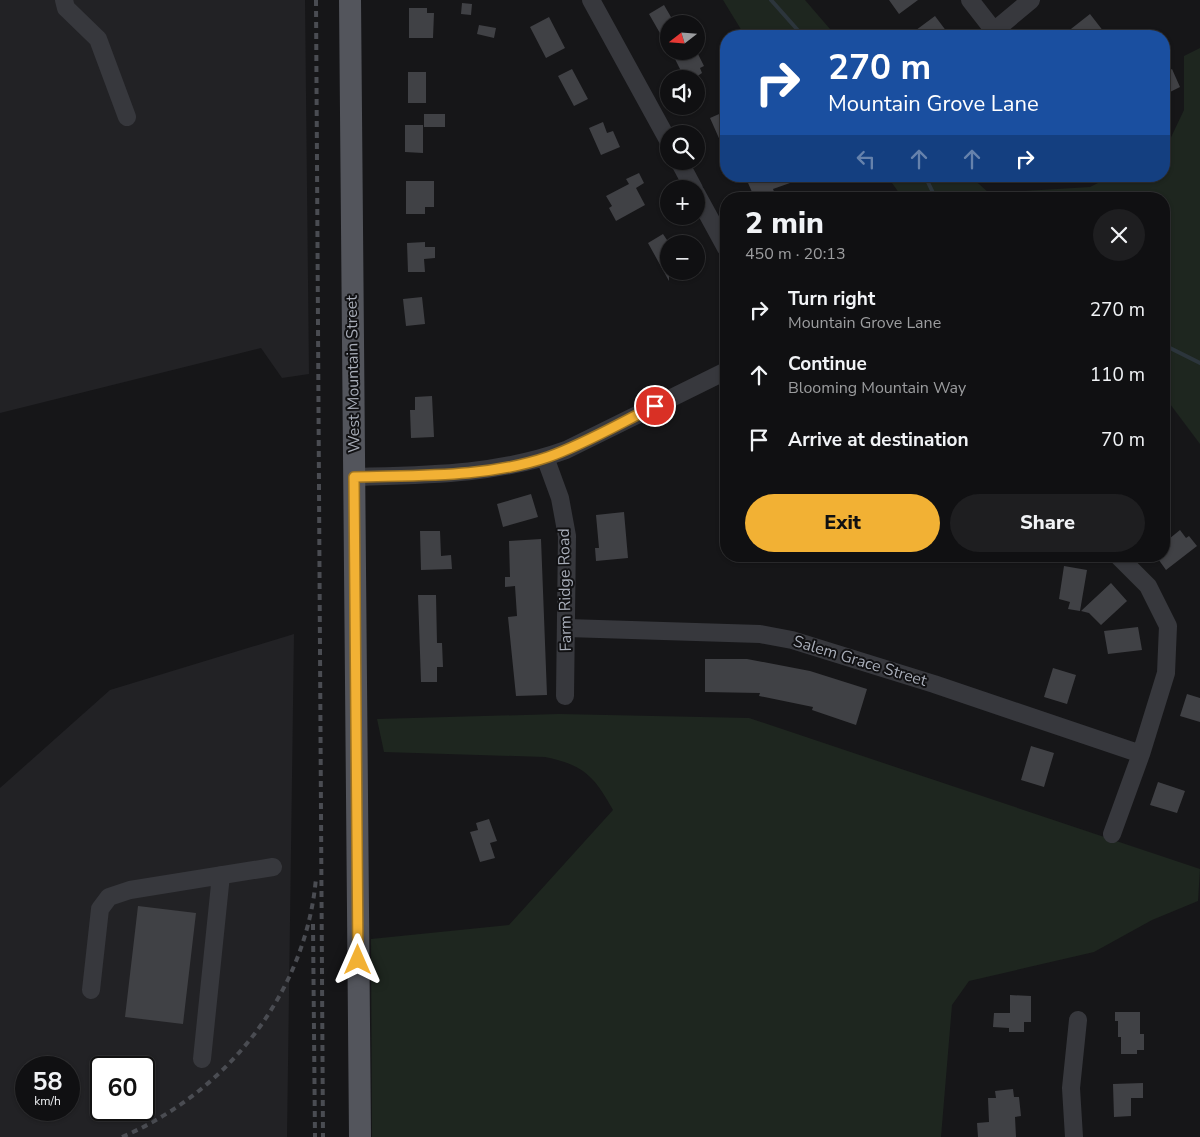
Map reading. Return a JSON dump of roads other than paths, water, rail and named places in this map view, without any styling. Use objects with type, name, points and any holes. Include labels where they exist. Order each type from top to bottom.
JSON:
[{"type":"main road","name":"West Mountain Street","points":[[350,0],[360,1137]]},
{"type":"street","points":[[64,0],[66,8],[98,39],[127,117]]},
{"type":"street","points":[[591,0],[660,126]]},
{"type":"street","points":[[970,0],[993,30]]},
{"type":"street","points":[[1000,30],[1031,0]]},
{"type":"street","points":[[705,210],[720,237]]},
{"type":"street","points":[[354,477],[446,475],[509,466],[545,457],[566,450],[720,374]]},
{"type":"street","name":"Farm Ridge Road","points":[[545,457],[560,498],[567,536],[565,696]]},
{"type":"street","points":[[1112,834],[1141,754],[1166,673],[1168,626],[1148,586],[1124,562]]},
{"type":"street","name":"Salem Grace Street","points":[[567,628],[760,634],[792,640],[934,684],[1141,754]]},
{"type":"street","points":[[91,990],[100,909],[109,897],[130,890],[273,867]]},
{"type":"street","points":[[202,1059],[221,875]]},
{"type":"street","points":[[1074,1137],[1071,1088],[1078,1020]]},
{"type":"waterway","points":[[771,0],[798,30]]},
{"type":"waterway","points":[[928,182],[933,192]]},
{"type":"waterway","points":[[1170,348],[1200,363]]},
{"type":"railway","points":[[316,0],[323,1137]]},
{"type":"railway","points":[[122,1137],[160,1118],[195,1094],[227,1066],[255,1034],[278,999],[296,961],[309,920],[316,878]]},
{"type":"railway","points":[[313,924],[315,1137]]}]
